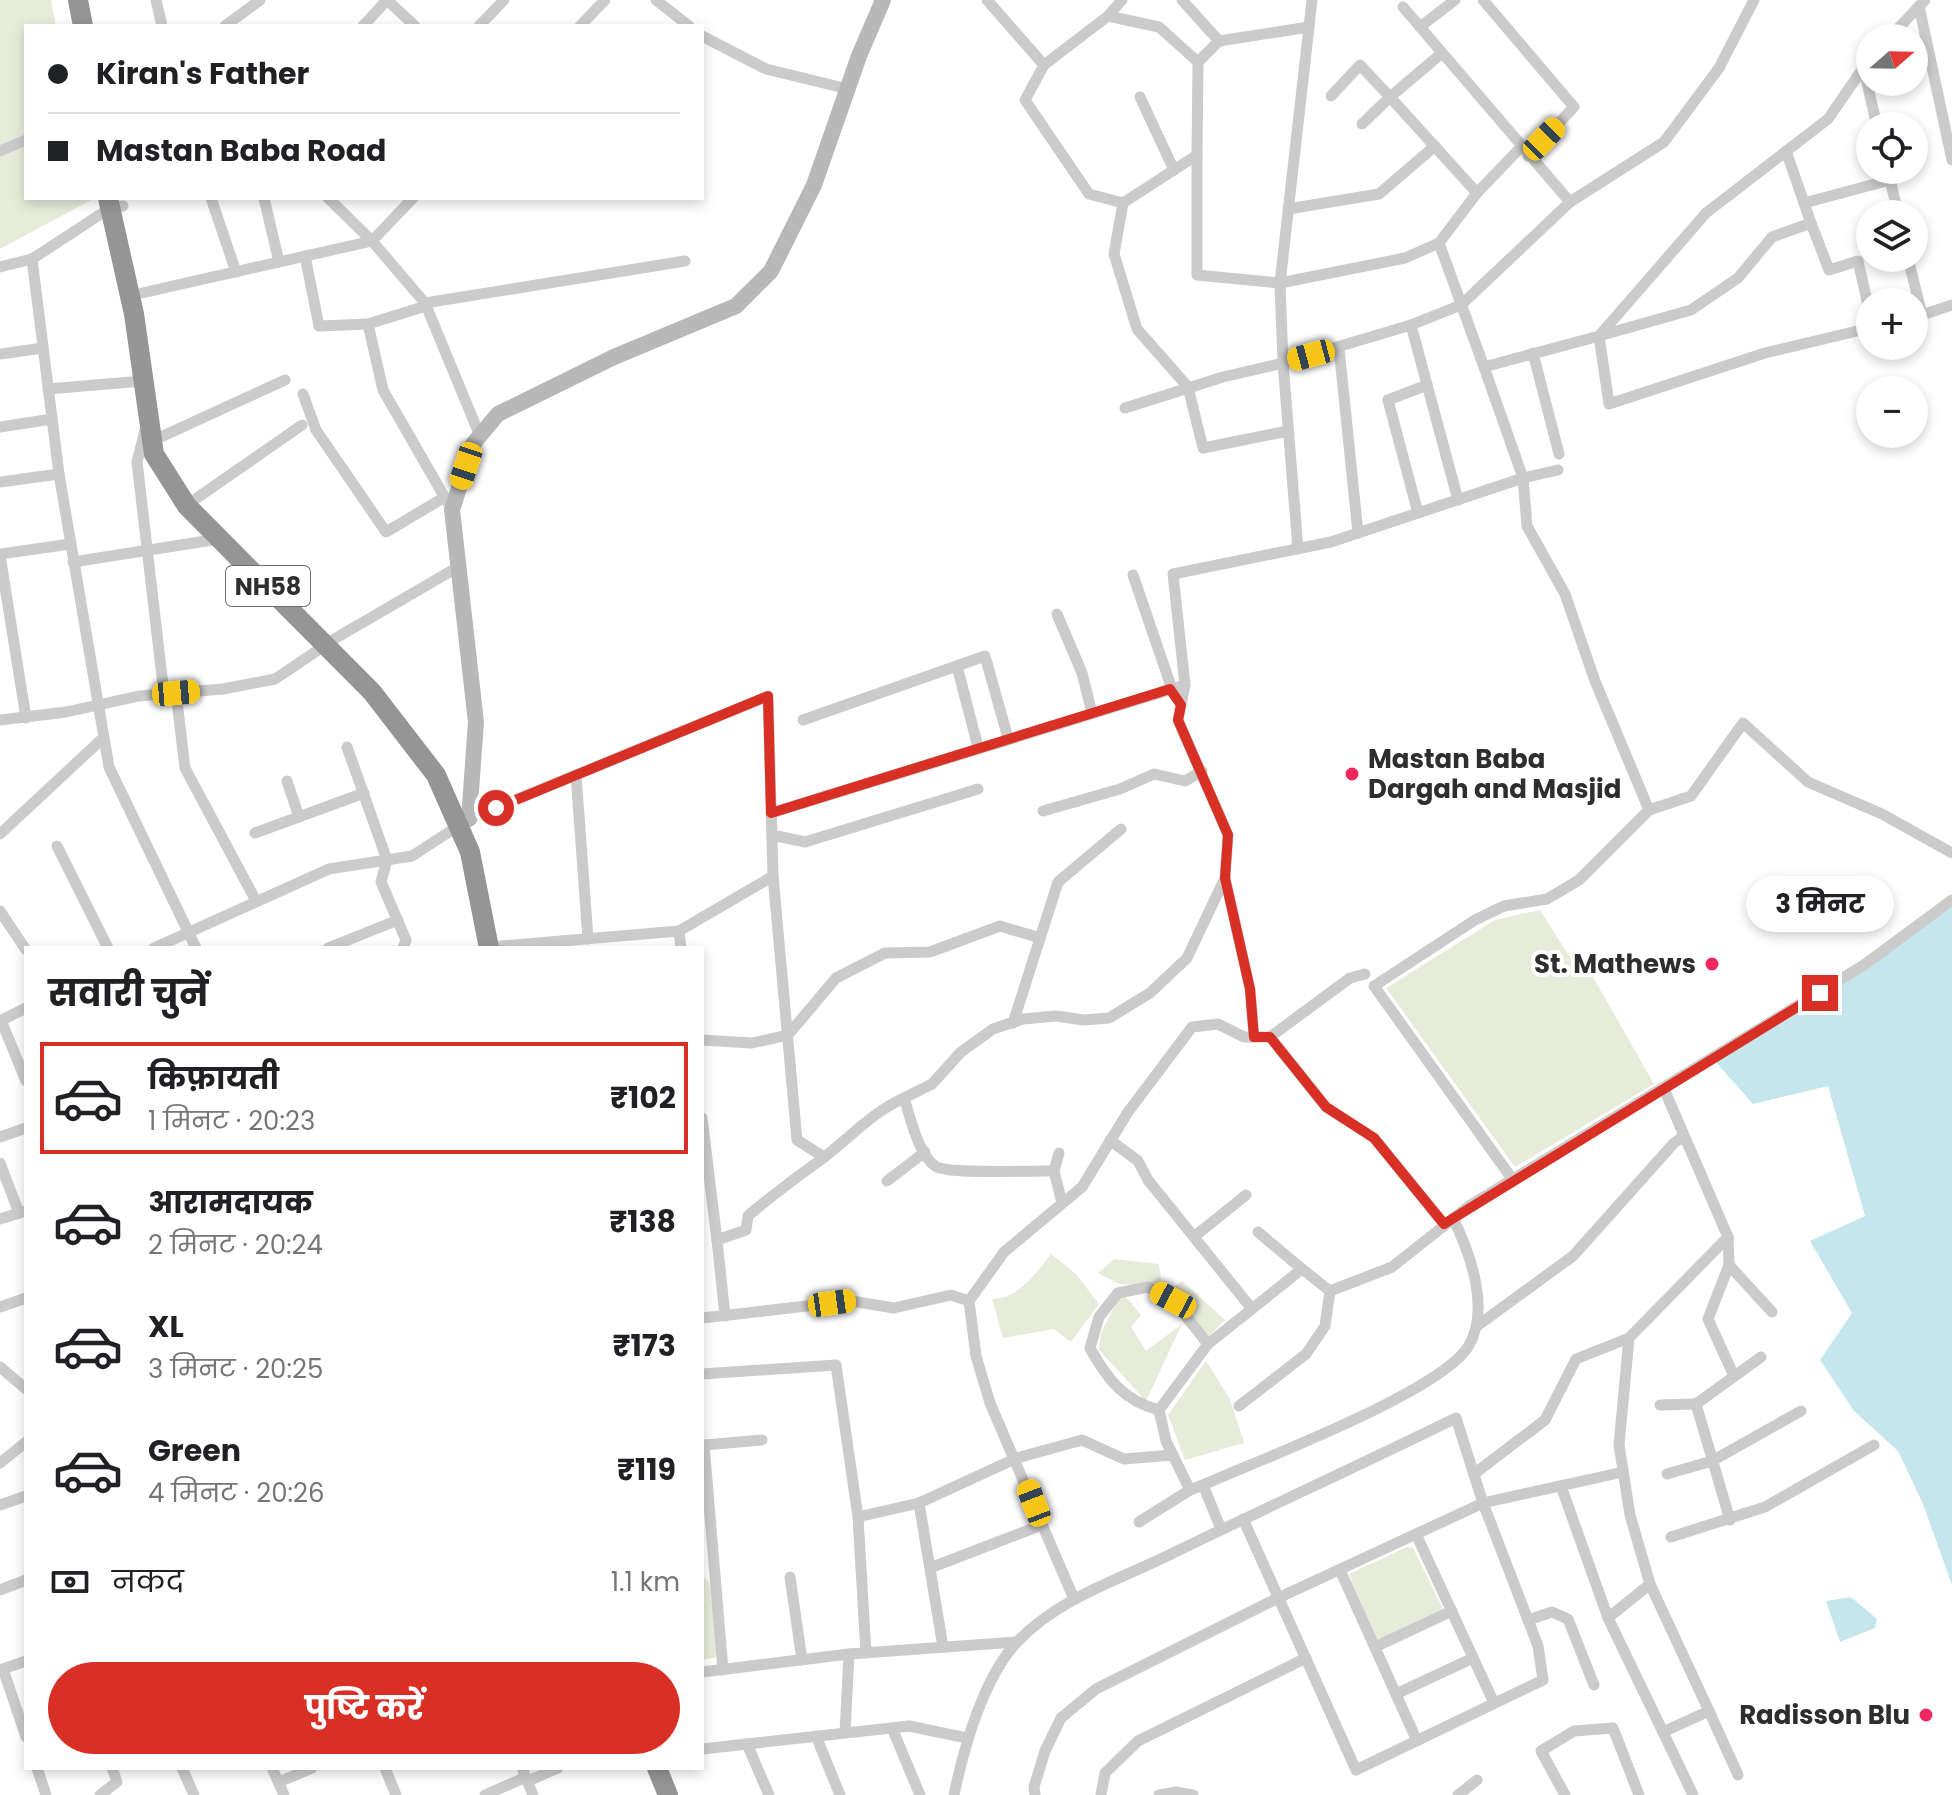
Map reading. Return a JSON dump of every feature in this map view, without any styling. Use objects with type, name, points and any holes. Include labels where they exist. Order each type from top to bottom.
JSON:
[{"type":"highway","points":[[65,0],[71,24]]},
{"type":"highway","points":[[78,0],[83,24]]},
{"type":"highway","name":"NH58","points":[[116,202],[142,293],[165,450],[197,498],[331,641],[436,775],[464,822],[497,946]]},
{"type":"highway","name":"NH58","points":[[116,202],[154,454],[187,506],[331,641]]},
{"type":"highway","points":[[645,1770],[655,1795]]},
{"type":"highway","points":[[658,1770],[668,1795]]},
{"type":"street","points":[[156,0],[162,24]]},
{"type":"street","points":[[228,24],[260,0]]},
{"type":"street","points":[[365,24],[387,0],[413,24]]},
{"type":"street","points":[[481,24],[504,0]]},
{"type":"street","points":[[582,24],[605,0]]},
{"type":"street","points":[[656,0],[686,24]]},
{"type":"street","points":[[303,394],[316,430],[386,532],[448,503],[473,444],[498,414],[530,395],[736,306],[771,271],[814,185],[883,0]]},
{"type":"street","points":[[987,0],[1044,65]]},
{"type":"street","points":[[1122,0],[1108,16],[1044,65],[1025,100],[1089,194],[1123,203]]},
{"type":"street","points":[[1182,0],[1219,41]]},
{"type":"street","points":[[1298,549],[1283,363],[1280,283],[1312,0]]},
{"type":"street","points":[[1420,27],[1455,0]]},
{"type":"street","points":[[1309,27],[1219,41],[1198,62],[1197,275],[1280,283],[1405,258],[1439,243],[1477,193],[1574,107],[1483,0]]},
{"type":"street","points":[[1125,408],[1188,387],[1339,348],[1461,305],[1570,202],[1664,142],[1719,68],[1754,0]]},
{"type":"street","points":[[1902,24],[1922,3]]},
{"type":"street","points":[[1922,3],[1952,160]]},
{"type":"street","points":[[1403,7],[1570,202]]},
{"type":"street","points":[[1108,16],[1159,27],[1198,62]]},
{"type":"street","points":[[704,37],[766,69],[848,89]]},
{"type":"street","points":[[1362,124],[1442,53]]},
{"type":"street","points":[[1331,96],[1360,65],[1477,193]]},
{"type":"street","points":[[1856,77],[1828,119],[1706,213],[1599,336],[1609,404],[1765,353],[1856,331]]},
{"type":"street","points":[[1140,97],[1174,170]]},
{"type":"street","points":[[0,151],[24,141]]},
{"type":"street","points":[[1288,209],[1379,194],[1435,146]]},
{"type":"street","points":[[1786,151],[1829,270],[1858,261],[1864,288]]},
{"type":"street","points":[[1197,155],[1123,203],[1114,254],[1137,329],[1188,387],[1203,448],[1288,431]]},
{"type":"street","points":[[1804,203],[1862,184]]},
{"type":"street","points":[[212,200],[236,272]]},
{"type":"street","points":[[264,200],[279,262]]},
{"type":"street","points":[[330,200],[372,241],[425,305],[480,436]]},
{"type":"street","points":[[142,293],[372,241],[411,200]]},
{"type":"street","points":[[0,267],[32,259],[116,202]]},
{"type":"street","points":[[1484,367],[1691,310],[1738,278],[1772,237],[1811,223]]},
{"type":"street","points":[[1439,243],[1523,478],[1527,526],[1565,594],[1595,681],[1649,810]]},
{"type":"street","points":[[305,256],[319,326],[368,324],[425,305],[685,261]]},
{"type":"street","points":[[32,259],[59,474],[109,767],[195,946]]},
{"type":"street","points":[[1928,313],[1952,305]]},
{"type":"street","points":[[368,324],[383,390],[448,503],[476,722],[464,822]]},
{"type":"street","points":[[1411,325],[1458,500]]},
{"type":"street","points":[[0,354],[43,348]]},
{"type":"street","points":[[1339,348],[1358,533]]},
{"type":"street","points":[[1533,353],[1559,454]]},
{"type":"street","points":[[163,436],[285,380]]},
{"type":"street","points":[[48,389],[143,381]]},
{"type":"street","points":[[1418,513],[1388,400],[1427,385]]},
{"type":"street","points":[[148,418],[137,462],[147,551],[185,768],[256,901]]},
{"type":"street","points":[[0,427],[52,419]]},
{"type":"street","points":[[197,498],[302,425]]},
{"type":"street","points":[[1254,1037],[1250,989],[1225,878],[1228,835],[1178,720],[1185,685],[1173,574],[1298,549],[1358,533],[1523,478],[1558,470]]},
{"type":"street","points":[[0,482],[59,474]]},
{"type":"street","points":[[73,562],[219,539]]},
{"type":"street","points":[[26,718],[0,555],[70,544]]},
{"type":"street","points":[[0,720],[275,679],[331,641],[458,567]]},
{"type":"street","points":[[1133,575],[1170,689],[1181,705]]},
{"type":"street","points":[[1057,614],[1082,673],[1092,713]]},
{"type":"street","points":[[803,720],[985,656],[1008,738]]},
{"type":"street","points":[[957,666],[978,747]]},
{"type":"street","points":[[771,813],[1185,685]]},
{"type":"street","points":[[158,946],[329,869],[412,856],[464,822],[768,696],[773,876],[797,1140],[824,1157]]},
{"type":"street","points":[[1513,1180],[1374,986],[1475,920],[1504,906],[1547,899],[1579,880],[1649,810],[1691,796],[1743,723],[1808,782],[1882,814],[1952,853]]},
{"type":"street","points":[[0,834],[103,738]]},
{"type":"street","points":[[347,747],[387,860],[381,882],[406,940],[404,946]]},
{"type":"street","points":[[1043,811],[1120,789],[1154,774],[1185,781],[1202,771]]},
{"type":"street","points":[[576,775],[588,939]]},
{"type":"street","points":[[287,781],[299,817]]},
{"type":"street","points":[[772,835],[805,842],[978,789]]},
{"type":"street","points":[[255,833],[364,793]]},
{"type":"street","points":[[1013,1023],[1058,882],[1121,829]]},
{"type":"street","points":[[57,846],[107,946]]},
{"type":"street","points":[[522,946],[572,944],[588,939],[632,942],[679,931],[773,876]]},
{"type":"street","points":[[717,1240],[746,1230],[748,1216],[789,1179],[824,1157],[878,1109],[932,1084],[961,1052],[993,1029],[1056,1016],[1084,1020],[1109,1018],[1150,993],[1187,958],[1225,878]]},
{"type":"street","points":[[1330,1291],[1392,1267],[1449,1221],[1864,965],[1952,900]]},
{"type":"street","points":[[0,911],[24,947]]},
{"type":"street","points":[[333,946],[398,920]]},
{"type":"street","points":[[704,1040],[752,1043],[788,1035],[836,978],[885,953],[930,952],[1000,926],[1040,938]]},
{"type":"street","points":[[679,931],[681,946]]},
{"type":"street","points":[[1074,1599],[1017,1458],[990,1403],[976,1356],[969,1301],[1004,1252],[1082,1187],[1110,1140],[1192,1027],[1218,1024],[1244,1037],[1270,1037],[1350,978],[1365,974]]},
{"type":"street","points":[[24,1009],[1,1021],[24,1076]]},
{"type":"street","points":[[1139,1522],[1190,1490],[1383,1406],[1438,1372],[1467,1348],[1477,1326],[1475,1279],[1449,1221],[1374,1138],[1326,1107],[1270,1037]]},
{"type":"street","points":[[1664,1089],[1728,1237],[1729,1265],[1708,1319],[1734,1376]]},
{"type":"street","points":[[904,1098],[925,1152],[935,1166],[954,1171],[1054,1171]]},
{"type":"street","points":[[0,1137],[24,1129]]},
{"type":"street","points":[[1477,1326],[1573,1256],[1674,1143],[1684,1136]]},
{"type":"street","points":[[1110,1140],[1138,1161],[1148,1180],[1252,1309]]},
{"type":"street","points":[[704,1147],[706,1187],[717,1240],[725,1316]]},
{"type":"street","points":[[887,1181],[925,1152]]},
{"type":"street","points":[[1059,1153],[1054,1171],[1062,1203]]},
{"type":"street","points":[[0,1163],[22,1212],[0,1219]]},
{"type":"street","points":[[1195,1236],[1246,1195]]},
{"type":"street","points":[[1258,1232],[1330,1291]]},
{"type":"street","points":[[1474,1474],[1545,1420],[1576,1359],[1629,1338],[1728,1237]]},
{"type":"street","points":[[1729,1265],[1772,1312]]},
{"type":"street","points":[[1159,1410],[1208,1344],[1302,1269]]},
{"type":"street","points":[[1159,1410],[1139,1405],[1108,1379],[1090,1348],[1099,1317],[1118,1293],[1148,1287],[1173,1300],[1208,1344]]},
{"type":"street","points":[[1239,1406],[1306,1354],[1325,1326],[1330,1291]]},
{"type":"street","points":[[704,1318],[851,1301],[894,1308],[951,1295],[969,1301]]},
{"type":"street","points":[[0,1307],[24,1299]]},
{"type":"street","points":[[1629,1338],[1619,1445],[1630,1515],[1650,1584],[1738,1775]]},
{"type":"street","points":[[1660,1405],[1696,1404],[1761,1357]]},
{"type":"street","points":[[704,1374],[836,1365],[858,1517],[866,1653]]},
{"type":"street","points":[[0,1367],[24,1387]]},
{"type":"street","points":[[1696,1404],[1730,1520]]},
{"type":"street","points":[[1159,1410],[1173,1455],[1190,1490]]},
{"type":"street","points":[[1667,1474],[1712,1461],[1801,1411]]},
{"type":"street","points":[[954,1795],[967,1738],[996,1674],[1016,1642],[1048,1613],[1074,1599],[1456,1418],[1483,1503],[1538,1646],[1543,1680],[1356,1770],[1243,1519]]},
{"type":"street","points":[[704,1446],[762,1440]]},
{"type":"street","points":[[858,1517],[919,1503],[1017,1458],[1082,1440],[1124,1459],[1173,1455]]},
{"type":"street","points":[[1,1460],[24,1443]]},
{"type":"street","points":[[1671,1537],[1765,1507],[1874,1445]]},
{"type":"street","points":[[704,1457],[723,1670]]},
{"type":"street","points":[[1035,1795],[1034,1787],[1045,1751],[1061,1718],[1096,1689],[1278,1598],[1483,1503],[1623,1472]]},
{"type":"street","points":[[1203,1485],[1221,1529]]},
{"type":"street","points":[[1561,1486],[1608,1618],[1693,1795]]},
{"type":"street","points":[[0,1505],[24,1497]]},
{"type":"street","points":[[919,1503],[943,1647]]},
{"type":"street","points":[[930,1568],[1042,1525]]},
{"type":"street","points":[[1416,1534],[1494,1703]]},
{"type":"street","points":[[1340,1570],[1417,1741]]},
{"type":"street","points":[[790,1577],[802,1660]]},
{"type":"street","points":[[0,1590],[24,1581]]},
{"type":"street","points":[[1608,1618],[1650,1584]]},
{"type":"street","points":[[1375,1647],[1452,1611]]},
{"type":"street","points":[[1528,1620],[1552,1612],[1568,1619],[1594,1685]]},
{"type":"street","points":[[704,1672],[849,1654],[1016,1642]]},
{"type":"street","points":[[845,1733],[849,1654]]},
{"type":"street","points":[[1101,1795],[1105,1773],[1138,1741],[1306,1658]]},
{"type":"street","points":[[1396,1694],[1473,1658]]},
{"type":"street","points":[[24,1662],[1,1670],[24,1732]]},
{"type":"street","points":[[1663,1732],[1709,1711]]},
{"type":"street","points":[[704,1749],[909,1726],[967,1738]]},
{"type":"street","points":[[892,1728],[920,1795]]},
{"type":"street","points":[[1563,1791],[1541,1751],[1574,1731],[1613,1728],[1639,1795]]},
{"type":"street","points":[[816,1736],[840,1795]]},
{"type":"street","points":[[747,1744],[769,1795]]},
{"type":"street","points":[[38,1770],[46,1795]]},
{"type":"street","points":[[100,1795],[117,1782],[113,1770]]},
{"type":"street","points":[[183,1770],[194,1795]]},
{"type":"street","points":[[273,1770],[284,1795]]},
{"type":"street","points":[[279,1782],[307,1770]]},
{"type":"street","points":[[386,1770],[396,1795]]},
{"type":"street","points":[[485,1795],[525,1775],[549,1770]]},
{"type":"street","points":[[525,1775],[533,1795]]},
{"type":"street","points":[[1458,1795],[1477,1780]]},
{"type":"street","points":[[1159,1795],[1176,1792],[1193,1795]]},
{"type":"green space","points":[[0,0],[51,0],[56,24],[24,24],[24,200],[91,200],[0,249]]},
{"type":"green space","points":[[1540,910],[1573,962],[1585,963],[1654,1084],[1515,1167],[1386,988],[1495,920]]},
{"type":"green space","points":[[1051,1254],[1076,1274],[1099,1304],[1071,1342],[1054,1329],[1003,1338],[992,1299],[1019,1290]]},
{"type":"green space","points":[[1114,1259],[1159,1264],[1162,1287],[1119,1284],[1098,1273]]},
{"type":"green space","points":[[1182,1281],[1225,1320],[1209,1336],[1168,1292]]},
{"type":"green space","points":[[1122,1292],[1141,1315],[1131,1327],[1146,1351],[1182,1324],[1146,1401],[1099,1350],[1101,1333]]},
{"type":"green space","points":[[1206,1361],[1230,1399],[1244,1443],[1185,1460],[1168,1415]]},
{"type":"green space","points":[[1407,1547],[1413,1548],[1445,1613],[1376,1642],[1349,1574]]},
{"type":"green space","points":[[704,1577],[709,1582],[718,1639],[716,1657],[704,1660]]},
{"type":"water","points":[[1952,907],[1952,1585],[1923,1504],[1898,1451],[1854,1411],[1820,1360],[1852,1313],[1810,1241],[1865,1216],[1828,1086],[1753,1104],[1713,1059]]},
{"type":"water","points":[[1851,1597],[1877,1619],[1875,1628],[1840,1642],[1826,1601]]},
{"type":"place","name":"Mastan Baba Dargah and Masjid","points":[[1352,774]]},
{"type":"place","name":"St. Mathews","points":[[1712,964]]},
{"type":"place","name":"Radisson Blu","points":[[1926,1715]]},
{"type":"route","points":[[496,808],[768,696],[771,813],[1170,689],[1181,705],[1178,720],[1228,835],[1225,878],[1250,989],[1254,1037],[1270,1037],[1326,1107],[1374,1138],[1444,1224],[1820,993]]}]
